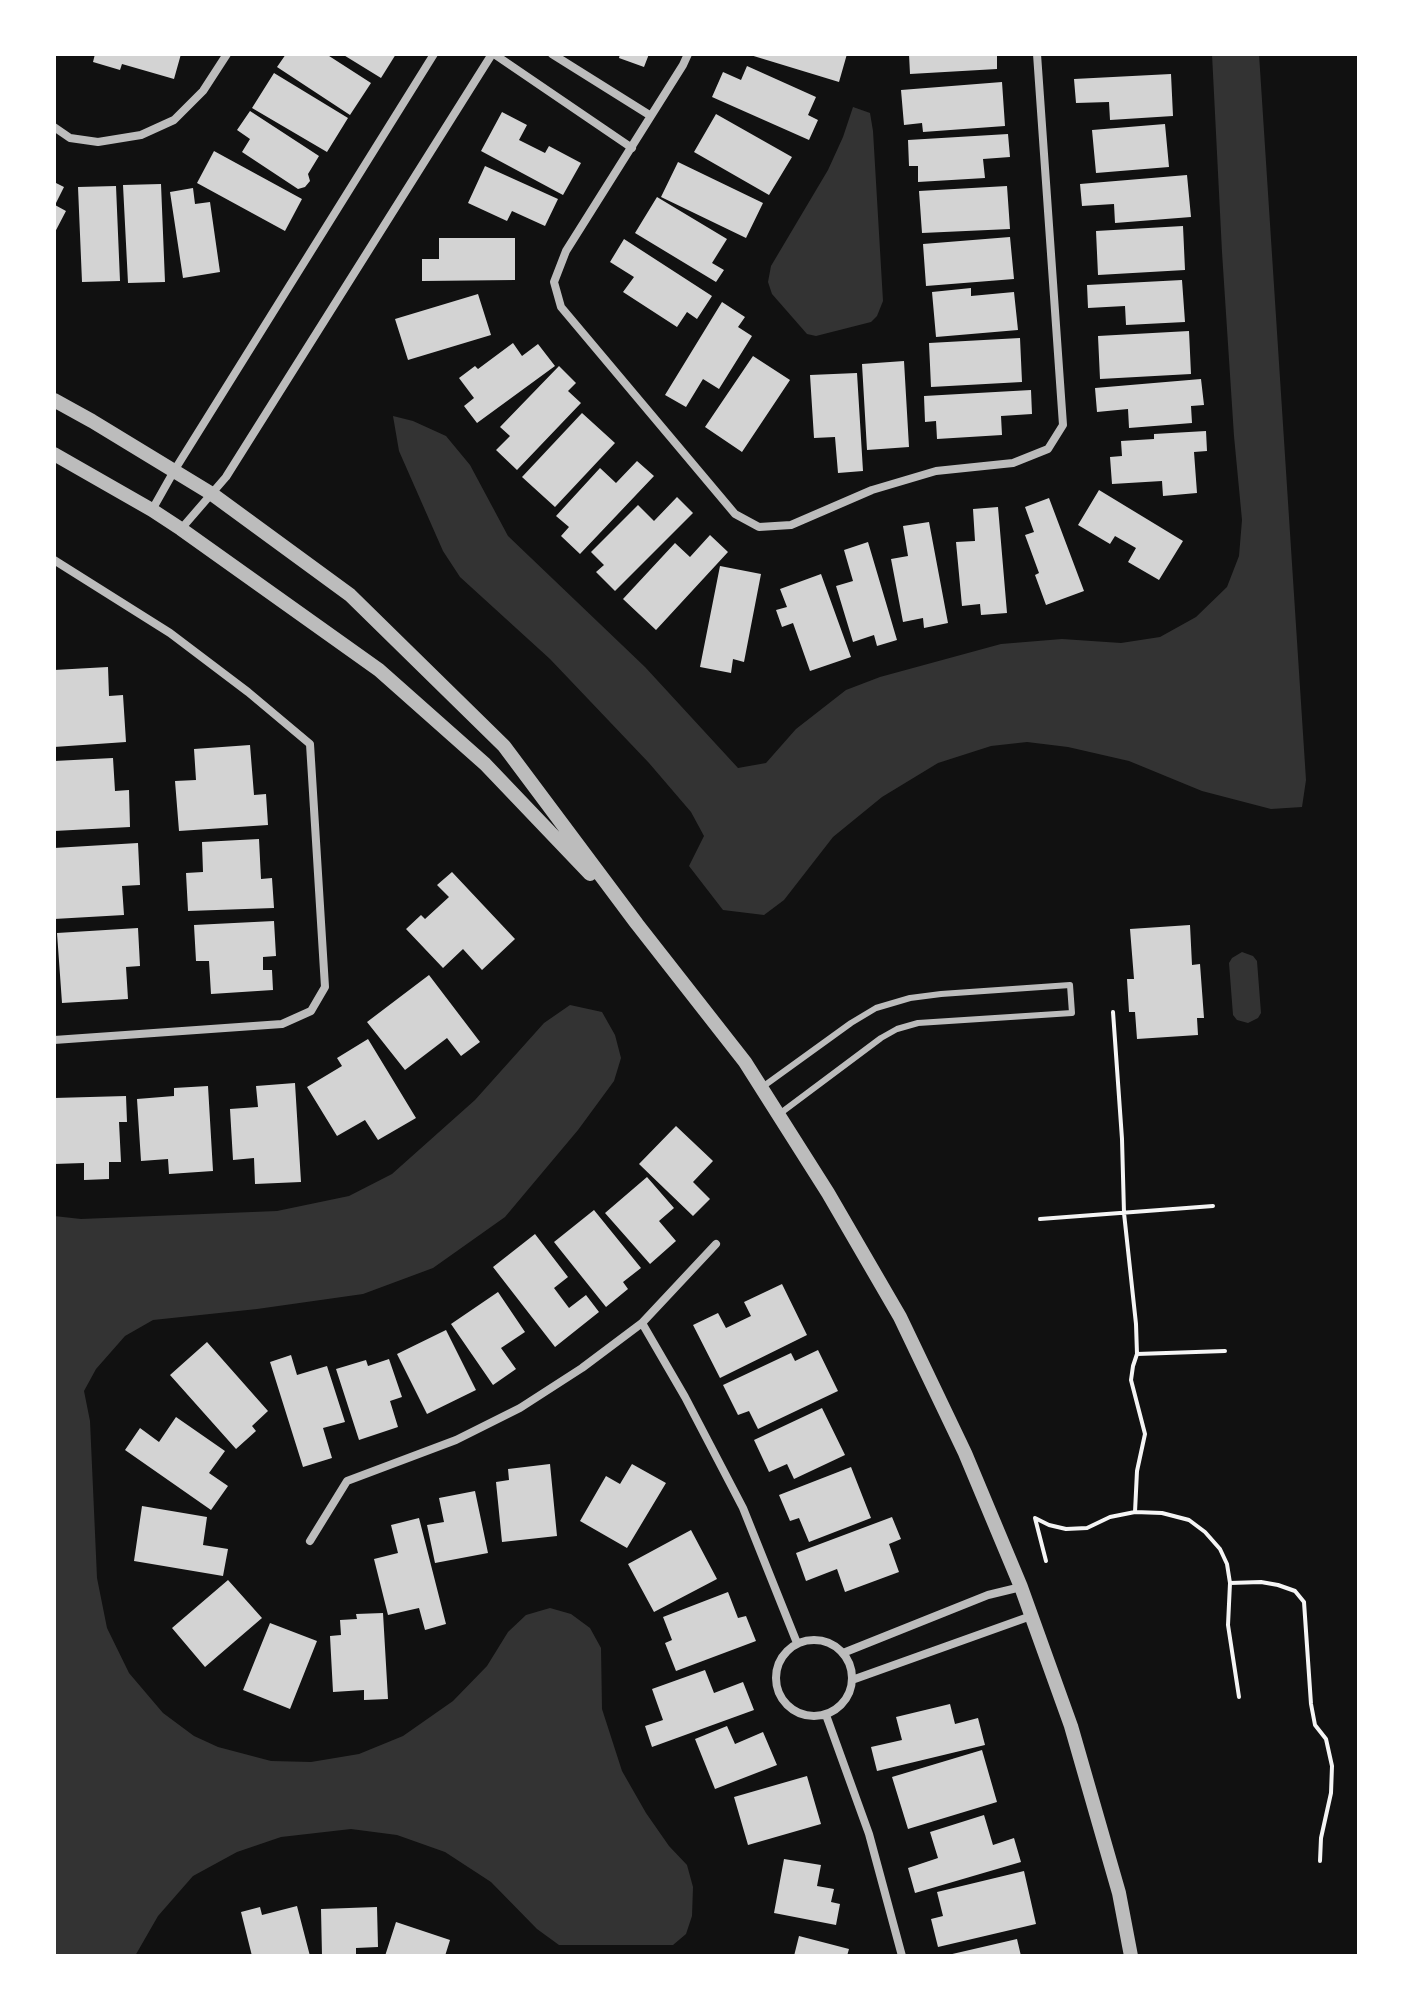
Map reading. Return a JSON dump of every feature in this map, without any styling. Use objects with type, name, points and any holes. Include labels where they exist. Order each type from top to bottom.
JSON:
[{"type":"street","points":[[54,127],[70,138],[98,142],[141,135],[174,120],[203,91],[227,54]]},
{"type":"street","points":[[152,510],[434,54]]},
{"type":"street","points":[[181,529],[226,477],[493,54],[632,148]]},
{"type":"street","points":[[552,54],[651,116]]},
{"type":"street","points":[[688,54],[566,251],[554,282],[561,307],[735,514],[759,527],[791,525],[872,490],[936,471],[1013,463],[1048,449],[1063,425],[1037,54]]},
{"type":"street","points":[[54,400],[212,494],[350,595],[504,746],[745,1062],[828,1193],[900,1317],[965,1453],[1021,1587],[1071,1726],[1119,1893],[1131,1956]]},
{"type":"street","points":[[54,454],[181,529],[391,681],[485,764],[637,924]]},
{"type":"street","points":[[54,560],[170,633],[310,744],[325,987],[311,1011],[282,1024],[54,1040]]},
{"type":"street","points":[[310,1541],[347,1481],[456,1440],[520,1408],[582,1368],[642,1323],[716,1244]]},
{"type":"street","points":[[642,1323],[743,1508],[797,1643]]},
{"type":"street","points":[[843,1653],[988,1595],[1021,1587]]},
{"type":"street","points":[[852,1680],[1031,1616]]},
{"type":"street","points":[[810,1640],[834,1645],[843,1653],[850,1664],[852,1680],[846,1700],[826,1715],[813,1717],[789,1708],[776,1686],[775,1673],[787,1651],[797,1643],[810,1640]]},
{"type":"street","points":[[826,1715],[869,1834],[902,1956]]},
{"type":"lane","points":[[761,1088],[876,1008],[910,998],[941,994],[1070,985],[1072,1013],[918,1023],[897,1029],[778,1115]]},
{"type":"path","points":[[1113,1012],[1124,1213],[1136,1324],[1137,1354],[1131,1380],[1145,1434],[1137,1471],[1135,1512]]},
{"type":"path","points":[[1040,1219],[1213,1206]]},
{"type":"path","points":[[1137,1354],[1225,1351]]},
{"type":"path","points":[[1046,1561],[1035,1518],[1066,1529],[1087,1528],[1110,1517],[1135,1512],[1162,1513],[1189,1520],[1220,1549],[1227,1564],[1230,1583],[1228,1625],[1239,1697]]},
{"type":"path","points":[[1230,1583],[1278,1585],[1295,1591],[1304,1602],[1311,1704],[1315,1725],[1326,1739],[1332,1766],[1320,1861]]},
{"type":"shaded area","points":[[1212,54],[1259,54],[1306,780],[1302,807],[1271,809],[1202,791],[1129,761],[1068,747],[1027,742],[991,746],[938,763],[882,797],[833,837],[784,900],[764,915],[723,910],[689,866],[704,836],[691,812],[550,659],[460,577],[443,551],[399,451],[393,416],[446,436],[470,465],[508,536],[645,667],[738,768],[766,763],[796,729],[846,690],[880,677],[1001,644],[1062,639],[1121,643],[1160,637],[1196,617],[1227,587],[1239,556],[1242,520],[1222,252]]},
{"type":"shaded area","points":[[853,107],[870,113],[873,131],[883,301],[871,322],[816,336],[807,334],[772,294],[768,282],[771,266],[828,170]]},
{"type":"shaded area","points":[[1242,952],[1257,961],[1261,1013],[1248,1023],[1237,1020],[1233,1015],[1229,963]]},
{"type":"shaded area","points":[[570,1005],[602,1012],[615,1035],[621,1058],[614,1081],[578,1130],[505,1217],[433,1268],[363,1294],[153,1320],[125,1336],[96,1369],[84,1391],[90,1421],[97,1578],[107,1628],[129,1673],[163,1713],[194,1736],[218,1747],[271,1761],[311,1762],[359,1754],[403,1736],[453,1701],[487,1666],[508,1632],[526,1615],[550,1608],[571,1614],[590,1628],[601,1648],[602,1709],[622,1771],[646,1813],[687,1865],[693,1887],[692,1916],[686,1934],[673,1945],[559,1945],[537,1929],[491,1882],[445,1852],[397,1835],[351,1829],[281,1837],[237,1852],[193,1876],[158,1916],[135,1956],[54,1956],[54,1216],[81,1219],[277,1211],[349,1196],[392,1174],[475,1100],[544,1023]]},
{"type":"building","points":[[95,54],[181,54],[174,79],[122,64],[120,70],[93,62]]},
{"type":"building","points":[[286,54],[326,54],[371,83],[350,115],[277,67]]},
{"type":"building","points":[[342,54],[396,54],[381,78]]},
{"type":"building","points":[[620,54],[649,54],[644,67],[619,58]]},
{"type":"building","points":[[747,54],[847,54],[839,82]]},
{"type":"building","points":[[909,54],[997,54],[997,69],[910,74]]},
{"type":"building","points":[[747,66],[816,97],[808,115],[818,120],[809,140],[712,97],[723,72],[741,80]]},
{"type":"building","points":[[274,73],[348,118],[327,152],[252,108]]},
{"type":"building","points":[[1171,74],[1173,116],[1110,120],[1109,102],[1076,103],[1074,79]]},
{"type":"building","points":[[1002,82],[1005,126],[923,132],[922,123],[904,125],[901,90]]},
{"type":"building","points":[[250,111],[319,156],[308,174],[310,181],[305,187],[298,189],[242,152],[250,139],[237,130]]},
{"type":"building","points":[[502,112],[527,125],[519,140],[545,153],[549,146],[581,163],[563,195],[481,151]]},
{"type":"building","points":[[716,114],[792,157],[769,195],[694,152]]},
{"type":"building","points":[[1165,124],[1169,167],[1096,173],[1092,130]]},
{"type":"building","points":[[1008,134],[1010,157],[983,159],[985,178],[918,182],[918,166],[909,166],[908,140]]},
{"type":"building","points":[[214,151],[302,199],[285,231],[197,183]]},
{"type":"building","points":[[678,162],[763,203],[746,238],[661,197]]},
{"type":"building","points":[[485,166],[558,199],[545,226],[512,211],[507,221],[468,203]]},
{"type":"building","points":[[1187,175],[1191,217],[1115,223],[1114,204],[1082,206],[1080,184]]},
{"type":"building","points":[[54,182],[64,187],[55,205],[66,211],[54,234]]},
{"type":"building","points":[[161,184],[165,282],[128,283],[123,185]]},
{"type":"building","points":[[116,186],[120,281],[82,282],[78,187]]},
{"type":"building","points":[[1007,186],[1010,229],[922,233],[919,191]]},
{"type":"building","points":[[193,188],[195,204],[210,202],[220,272],[183,278],[170,192]]},
{"type":"building","points":[[657,197],[727,239],[712,263],[724,270],[716,282],[635,233]]},
{"type":"building","points":[[1183,226],[1185,270],[1098,275],[1096,231]]},
{"type":"building","points":[[1010,237],[1014,279],[926,286],[923,244]]},
{"type":"building","points":[[439,238],[515,238],[515,280],[422,281],[422,259],[439,259]]},
{"type":"building","points":[[624,239],[712,296],[697,319],[687,312],[677,327],[623,292],[634,277],[610,262]]},
{"type":"building","points":[[1182,280],[1185,322],[1126,325],[1125,306],[1088,308],[1087,285]]},
{"type":"building","points":[[971,288],[971,296],[1014,292],[1018,330],[936,337],[932,292]]},
{"type":"building","points":[[478,294],[491,335],[408,360],[395,319]]},
{"type":"building","points":[[722,302],[745,317],[738,327],[752,336],[719,389],[703,379],[686,407],[665,395]]},
{"type":"building","points":[[1189,331],[1191,374],[1100,379],[1098,336]]},
{"type":"building","points":[[1020,338],[1022,382],[931,387],[929,343]]},
{"type":"building","points":[[513,343],[522,356],[538,344],[555,366],[477,423],[464,406],[474,398],[459,378],[475,366],[478,369]]},
{"type":"building","points":[[753,356],[790,380],[742,452],[705,427]]},
{"type":"building","points":[[904,361],[909,447],[867,450],[862,364]]},
{"type":"building","points":[[559,366],[576,383],[568,391],[581,403],[517,470],[496,450],[510,436],[500,427]]},
{"type":"building","points":[[857,373],[863,471],[838,473],[835,437],[814,438],[810,375]]},
{"type":"building","points":[[1201,379],[1204,405],[1191,406],[1192,423],[1129,428],[1128,409],[1097,412],[1095,388]]},
{"type":"building","points":[[1031,390],[1032,414],[1001,416],[1002,435],[937,439],[936,421],[925,422],[924,396]]},
{"type":"building","points":[[582,413],[615,443],[555,507],[522,477]]},
{"type":"building","points":[[1206,431],[1207,451],[1194,452],[1197,493],[1163,496],[1162,481],[1112,484],[1110,457],[1122,456],[1121,441],[1154,439],[1154,434]]},
{"type":"building","points":[[637,461],[654,476],[580,554],[561,536],[569,527],[556,516],[600,468],[616,483]]},
{"type":"building","points":[[1099,490],[1183,541],[1159,580],[1128,562],[1136,548],[1115,536],[1110,544],[1078,525]]},
{"type":"building","points":[[677,497],[693,513],[615,591],[596,572],[604,565],[591,552],[638,505],[654,521]]},
{"type":"building","points":[[1049,498],[1084,591],[1046,605],[1035,575],[1039,573],[1025,535],[1034,532],[1025,507]]},
{"type":"building","points":[[998,507],[1007,613],[981,615],[980,604],[962,606],[956,542],[975,541],[973,509]]},
{"type":"building","points":[[929,522],[948,623],[924,628],[923,618],[903,622],[891,559],[908,556],[903,526]]},
{"type":"building","points":[[710,535],[728,552],[656,630],[623,599],[675,543],[690,557]]},
{"type":"building","points":[[868,542],[897,640],[877,646],[874,635],[853,642],[836,586],[853,581],[844,550]]},
{"type":"building","points":[[720,566],[761,574],[744,662],[733,659],[731,673],[700,667]]},
{"type":"building","points":[[821,574],[851,657],[810,671],[793,623],[782,627],[776,610],[787,607],[780,589]]},
{"type":"building","points":[[108,667],[109,696],[123,695],[126,742],[54,747],[54,670]]},
{"type":"building","points":[[250,745],[254,795],[266,794],[268,825],[179,831],[175,781],[196,780],[194,749]]},
{"type":"building","points":[[113,758],[115,791],[129,790],[130,827],[54,831],[54,761]]},
{"type":"building","points":[[259,839],[261,879],[272,878],[274,908],[188,911],[186,873],[203,872],[202,842]]},
{"type":"building","points":[[138,843],[140,885],[122,886],[124,915],[54,919],[54,848]]},
{"type":"building","points":[[452,872],[515,939],[482,970],[463,949],[443,968],[406,929],[421,915],[425,919],[449,897],[437,885]]},
{"type":"building","points":[[274,921],[276,956],[263,957],[263,970],[272,970],[273,990],[211,994],[209,961],[196,961],[194,925]]},
{"type":"building","points":[[1190,925],[1192,965],[1200,964],[1204,1018],[1197,1018],[1198,1035],[1137,1039],[1135,1012],[1129,1012],[1127,979],[1134,979],[1130,929]]},
{"type":"building","points":[[138,928],[140,966],[126,967],[128,999],[62,1003],[57,933]]},
{"type":"building","points":[[429,975],[480,1042],[461,1056],[447,1038],[405,1070],[367,1022]]},
{"type":"building","points":[[368,1039],[416,1118],[378,1140],[365,1120],[337,1136],[307,1087],[342,1066],[337,1058]]},
{"type":"building","points":[[295,1083],[301,1182],[255,1184],[254,1158],[233,1160],[230,1109],[258,1107],[256,1086]]},
{"type":"building","points":[[208,1086],[213,1171],[169,1174],[168,1159],[141,1161],[137,1099],[174,1096],[174,1088]]},
{"type":"building","points":[[126,1096],[127,1122],[119,1122],[121,1162],[109,1162],[109,1179],[84,1180],[84,1163],[54,1164],[54,1098]]},
{"type":"building","points":[[676,1126],[713,1161],[693,1182],[710,1199],[693,1216],[639,1164]]},
{"type":"building","points":[[647,1177],[674,1208],[659,1221],[676,1241],[650,1264],[605,1213]]},
{"type":"building","points":[[594,1210],[641,1268],[623,1282],[628,1289],[606,1307],[554,1242]]},
{"type":"building","points":[[535,1234],[568,1277],[554,1288],[569,1308],[586,1295],[599,1312],[555,1347],[493,1267]]},
{"type":"building","points":[[782,1284],[807,1335],[720,1378],[693,1325],[718,1313],[726,1328],[751,1316],[744,1302]]},
{"type":"building","points":[[498,1292],[525,1332],[501,1348],[516,1369],[493,1385],[451,1324]]},
{"type":"building","points":[[446,1330],[476,1390],[427,1414],[397,1354]]},
{"type":"building","points":[[207,1342],[268,1411],[252,1426],[256,1431],[236,1449],[170,1375]]},
{"type":"building","points":[[818,1350],[838,1391],[758,1429],[749,1411],[738,1415],[723,1385],[791,1353],[795,1361]]},
{"type":"building","points":[[291,1355],[297,1375],[327,1366],[345,1422],[323,1428],[332,1458],[303,1467],[270,1362]]},
{"type":"building","points":[[389,1359],[402,1397],[390,1401],[398,1427],[359,1440],[336,1369],[366,1360],[368,1366]]},
{"type":"building","points":[[822,1408],[845,1455],[794,1479],[787,1464],[769,1472],[754,1440]]},
{"type":"building","points":[[176,1417],[225,1451],[209,1473],[228,1486],[211,1510],[125,1450],[140,1428],[159,1442]]},
{"type":"building","points":[[550,1464],[557,1536],[502,1542],[496,1482],[509,1480],[508,1469]]},
{"type":"building","points":[[632,1464],[666,1483],[627,1548],[580,1521],[606,1476],[620,1484]]},
{"type":"building","points":[[851,1467],[871,1518],[809,1542],[799,1518],[790,1521],[779,1495]]},
{"type":"building","points":[[475,1491],[488,1553],[435,1563],[427,1525],[444,1522],[439,1498]]},
{"type":"building","points":[[142,1506],[207,1517],[203,1545],[228,1549],[223,1576],[134,1561]]},
{"type":"building","points":[[892,1517],[901,1539],[889,1544],[899,1572],[845,1592],[837,1569],[806,1581],[796,1553]]},
{"type":"building","points":[[419,1518],[446,1624],[425,1630],[419,1608],[388,1615],[374,1559],[398,1553],[391,1525]]},
{"type":"building","points":[[691,1530],[717,1579],[654,1612],[628,1564]]},
{"type":"building","points":[[228,1580],[262,1618],[205,1667],[172,1628]]},
{"type":"building","points":[[728,1592],[738,1618],[746,1616],[756,1641],[676,1671],[665,1643],[672,1640],[663,1617]]},
{"type":"building","points":[[383,1613],[388,1699],[364,1700],[364,1690],[333,1692],[330,1636],[341,1635],[340,1620],[357,1619],[356,1614]]},
{"type":"building","points":[[270,1623],[317,1641],[290,1709],[243,1690]]},
{"type":"building","points":[[705,1670],[714,1693],[743,1682],[754,1710],[652,1747],[645,1726],[663,1720],[652,1689]]},
{"type":"building","points":[[950,1704],[955,1724],[978,1718],[985,1745],[877,1771],[871,1747],[902,1740],[896,1717]]},
{"type":"building","points":[[727,1726],[735,1744],[763,1732],[777,1765],[715,1789],[695,1739]]},
{"type":"building","points":[[982,1750],[997,1802],[908,1829],[892,1777]]},
{"type":"building","points":[[807,1776],[821,1824],[748,1845],[734,1797]]},
{"type":"building","points":[[984,1815],[993,1845],[1014,1838],[1021,1862],[915,1893],[908,1868],[938,1858],[930,1832]]},
{"type":"building","points":[[784,1859],[821,1865],[817,1886],[834,1889],[831,1902],[840,1904],[836,1925],[774,1913]]},
{"type":"building","points":[[1024,1871],[1036,1924],[938,1947],[931,1919],[943,1916],[937,1892]]},
{"type":"building","points":[[297,1906],[310,1956],[252,1956],[241,1912],[260,1907],[262,1915]]},
{"type":"building","points":[[377,1907],[378,1947],[356,1948],[356,1956],[322,1956],[321,1909]]},
{"type":"building","points":[[396,1922],[450,1940],[445,1956],[385,1956]]},
{"type":"building","points":[[799,1936],[849,1949],[847,1956],[794,1956]]},
{"type":"building","points":[[1017,1939],[1021,1956],[948,1956],[948,1955]]}]
